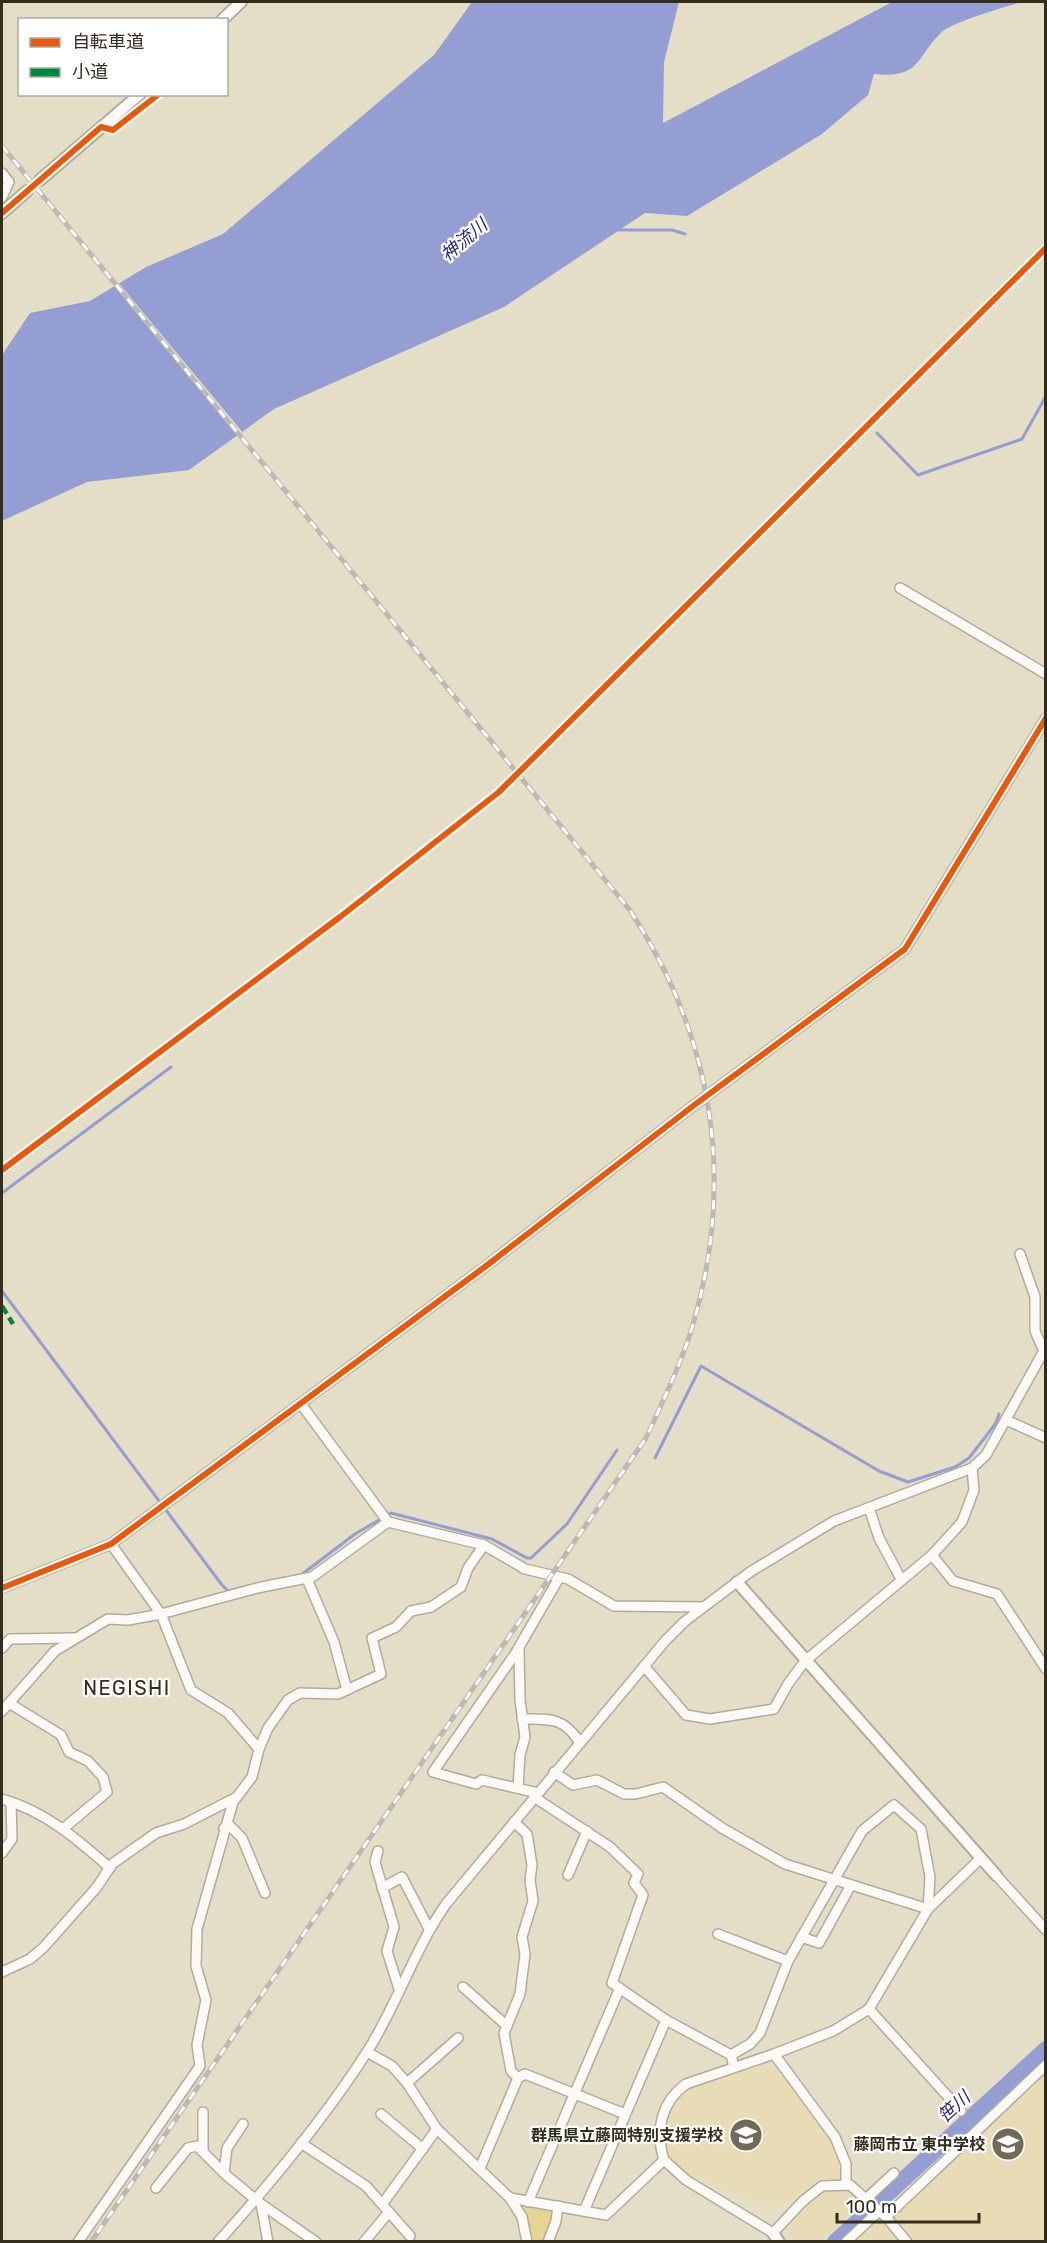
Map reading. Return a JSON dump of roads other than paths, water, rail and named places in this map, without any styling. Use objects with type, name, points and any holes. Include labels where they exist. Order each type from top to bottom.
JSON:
[{"type":"street","points":[[224,18],[241,2]]},
{"type":"street","points":[[40,180],[138,96]]},
{"type":"street","points":[[2,173],[9,182],[2,196]]},
{"type":"street","points":[[2,213],[27,191]]},
{"type":"street","points":[[900,588],[1046,674]]},
{"type":"street","points":[[2,1588],[111,1544],[904,949],[1046,718]]},
{"type":"street","points":[[218,2241],[259,2201],[367,2052],[429,1929],[446,1904],[666,1640],[703,1607],[737,1582],[834,1521],[972,1468],[986,1455],[1044,1348],[1035,1331],[1035,1297],[1020,1254]]},
{"type":"street","points":[[300,1404],[388,1522],[484,1545],[525,1569],[568,1579],[614,1606],[703,1607]]},
{"type":"street","points":[[1006,1420],[1046,1438]]},
{"type":"street","points":[[644,1666],[686,1715],[710,1719],[774,1709],[788,1684],[805,1661],[901,1579],[932,1556],[962,1522],[974,1490],[972,1468]]},
{"type":"street","points":[[869,1508],[879,1538],[901,1579]]},
{"type":"street","points":[[2,1711],[55,1651],[108,1619],[128,1620],[161,1614],[257,1588],[307,1579],[319,1573],[388,1522]]},
{"type":"street","points":[[111,1544],[161,1614],[191,1690],[228,1713],[259,1749]]},
{"type":"street","points":[[78,2241],[200,2066],[197,2045],[206,2000],[196,1966],[197,1929],[235,1798],[252,1777],[259,1749],[268,1728],[288,1700],[300,1693],[338,1694],[381,1674],[372,1638],[396,1627],[411,1611],[431,1607],[461,1587],[468,1568],[484,1545]]},
{"type":"street","points":[[932,1556],[953,1581],[997,1594],[1046,1669]]},
{"type":"street","points":[[559,1578],[519,1647],[433,1772],[476,1784],[482,1780],[518,1788],[536,1795],[587,1830],[638,1874],[634,1883],[643,1895],[612,1983],[619,1990],[666,2020],[731,2055],[734,2067]]},
{"type":"street","points":[[307,1579],[334,1642],[347,1690]]},
{"type":"street","points":[[737,1582],[1046,1930]]},
{"type":"street","points":[[2,1648],[10,1639],[74,1638]]},
{"type":"street","points":[[518,1788],[519,1755],[525,1737],[519,1647]]},
{"type":"street","points":[[2,1694],[10,1702],[61,1735],[69,1752],[88,1761],[103,1777],[107,1792],[64,1828]]},
{"type":"street","points":[[522,1719],[553,1719],[571,1729],[580,1743]]},
{"type":"street","points":[[554,1772],[573,1785],[597,1780],[624,1794],[636,1794],[663,1787],[722,1828],[785,1864],[928,1909]]},
{"type":"street","points":[[2,1972],[30,1959],[44,1947],[110,1868],[156,1833],[184,1824],[235,1798]]},
{"type":"street","points":[[2,1799],[64,1828],[110,1868]]},
{"type":"street","points":[[2,1852],[12,1839],[12,1802]]},
{"type":"street","points":[[731,2055],[750,2044],[760,2033],[788,1961],[834,1879],[862,1832],[894,1805],[921,1829],[930,1877],[927,1886],[928,1909]]},
{"type":"street","points":[[514,1822],[527,1834],[532,1865],[533,1901],[522,1937],[525,1954],[520,1994],[504,2033],[511,2071],[518,2078]]},
{"type":"street","points":[[225,1828],[230,1826],[242,1838],[265,1893]]},
{"type":"street","points":[[568,1875],[587,1830]]},
{"type":"street","points":[[378,1851],[375,1862],[394,1927],[387,1951],[399,1989]]},
{"type":"street","points":[[907,2241],[850,2185],[822,2186],[812,2193],[776,2237],[686,2180],[664,2160],[662,2115],[675,2092],[686,2084],[825,2035],[869,2010],[928,1909],[981,1858]]},
{"type":"street","points":[[382,1888],[402,1877],[429,1929]]},
{"type":"street","points":[[801,1937],[819,1943],[851,1885]]},
{"type":"street","points":[[718,1934],[788,1961]]},
{"type":"street","points":[[463,1988],[507,2026]]},
{"type":"street","points":[[528,2202],[619,1990]]},
{"type":"street","points":[[869,2010],[961,2111]]},
{"type":"street","points":[[584,2211],[666,2020]]},
{"type":"street","points":[[407,2083],[458,2038]]},
{"type":"street","points":[[367,2052],[392,2066],[407,2083],[437,2129],[510,2198],[522,2217],[527,2241]]},
{"type":"street","points":[[774,2054],[835,2137],[846,2164],[846,2185]]},
{"type":"street","points":[[846,2241],[882,2214],[1046,2065]]},
{"type":"street","points":[[480,2168],[518,2078],[525,2074],[625,2114]]},
{"type":"street","points":[[203,2112],[203,2150],[207,2158],[259,2201],[316,2241]]},
{"type":"street","points":[[381,2114],[423,2149]]},
{"type":"street","points":[[224,2173],[227,2148],[243,2124]]},
{"type":"street","points":[[383,2203],[437,2129]]},
{"type":"street","points":[[301,2142],[349,2172],[383,2203],[410,2236]]},
{"type":"street","points":[[156,2188],[188,2148],[197,2146],[203,2150]]},
{"type":"street","points":[[510,2198],[606,2215],[664,2160]]},
{"type":"street","points":[[866,2199],[894,2173]]},
{"type":"street","points":[[259,2201],[268,2241]]},
{"type":"street","points":[[549,2241],[558,2206]]},
{"type":"street","points":[[364,2241],[389,2212]]},
{"type":"water","name":"神流川","points":[[472,2],[679,2],[664,62],[663,123],[892,2],[1021,2],[949,27],[934,40],[916,64],[902,73],[874,74],[868,95],[822,134],[687,216],[645,213],[504,307],[274,409],[189,470],[87,482],[2,521],[2,355],[30,313],[90,301],[146,267],[223,234],[434,55]]},
{"type":"waterway","points":[[615,230],[672,230],[685,234]]},
{"type":"waterway","points":[[877,433],[918,475],[1022,439],[1046,396]]},
{"type":"waterway","points":[[2,1193],[171,1067]]},
{"type":"waterway","points":[[2,1291],[222,1585],[228,1591],[274,1580]]},
{"type":"waterway","points":[[655,1458],[701,1366],[879,1471],[908,1482],[955,1467],[969,1458],[996,1423],[999,1414]]},
{"type":"waterway","points":[[301,1575],[355,1534],[391,1513],[492,1539],[531,1558],[567,1524],[617,1450]]},
{"type":"waterway","name":"笹川","points":[[835,2242],[1046,2049]]},
{"type":"railway","points":[[2,146],[629,909],[658,958],[681,1008],[698,1059],[709,1111],[714,1165],[713,1219],[705,1273],[692,1328],[677,1370],[646,1438],[91,2242]]},
{"type":"place","name":"群馬県立藤岡特別支援学校","points":[[746,2135]]},
{"type":"place","name":"藤岡市立 東中学校","points":[[1008,2144]]},
{"type":"district","name":"NEGISHI","points":[[127,1688]]}]
